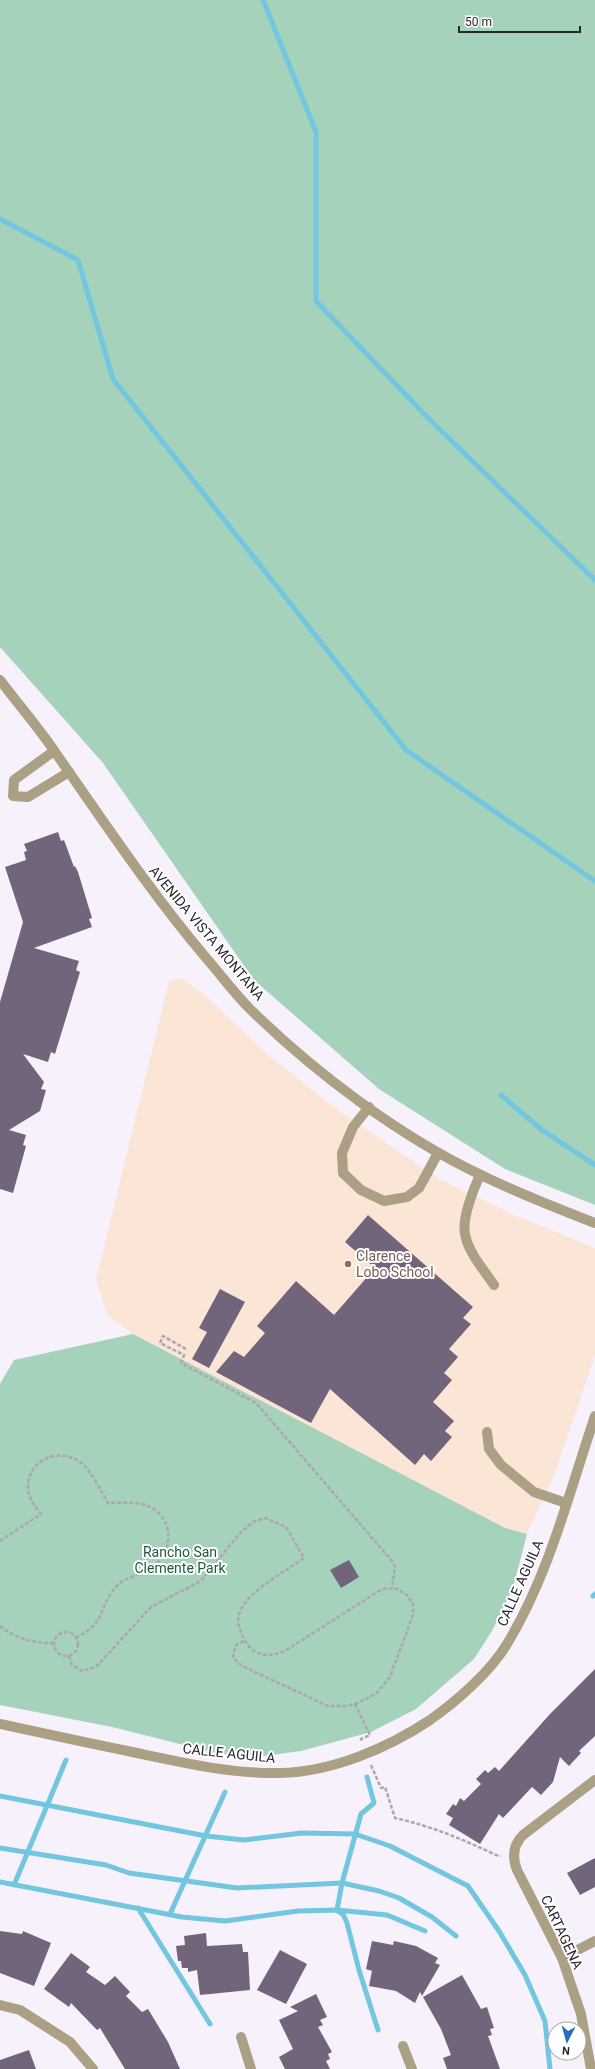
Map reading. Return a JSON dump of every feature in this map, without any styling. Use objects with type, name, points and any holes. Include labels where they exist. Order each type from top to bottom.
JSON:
[{"type":"street","name":"AVENIDA VISTA MONTANA","points":[[0,680],[54,751],[126,856],[177,923],[249,1008],[306,1060],[369,1108],[438,1153],[480,1175],[537,1201],[595,1223]]},
{"type":"street","points":[[54,751],[14,780],[13,796],[28,797],[69,772]]},
{"type":"street","points":[[369,1108],[353,1127],[342,1153],[343,1173],[361,1190],[384,1201],[407,1197],[419,1188],[438,1153]]},
{"type":"street","points":[[480,1175],[470,1197],[465,1234],[471,1250],[494,1285]]},
{"type":"street","name":"CALLE AGUILA","points":[[0,1724],[203,1767],[282,1773],[323,1766],[366,1754],[408,1734],[446,1709],[479,1678],[506,1647],[525,1612],[550,1552],[595,1416]]},
{"type":"street","points":[[487,1432],[489,1449],[501,1466],[534,1492],[566,1503]]},
{"type":"street","points":[[514,1857],[516,1846],[523,1835],[595,1780]]},
{"type":"street","name":"CARTAGENA","points":[[514,1857],[517,1870],[562,1958],[581,2014],[591,2069]]},
{"type":"street","points":[[562,1958],[595,1942]]},
{"type":"street","points":[[0,2005],[20,2010],[70,2042],[93,2069]]},
{"type":"street","points":[[241,2037],[251,2069]]},
{"type":"street","points":[[403,2046],[412,2069]]},
{"type":"path","points":[[186,1349],[163,1336],[160,1343],[184,1355],[181,1363],[256,1403],[392,1561],[396,1567],[392,1589]]},
{"type":"path","points":[[0,1541],[40,1514],[34,1505],[28,1490],[30,1475],[36,1465],[45,1458],[57,1455],[70,1456],[82,1463],[108,1503],[147,1506],[158,1513],[166,1526],[169,1542],[164,1554],[154,1566],[144,1572],[123,1580],[115,1588],[94,1627],[77,1638]]},
{"type":"path","points":[[68,1656],[72,1665],[82,1671],[96,1667],[151,1607],[200,1581],[240,1533],[253,1522],[265,1518],[286,1527],[304,1558],[248,1598],[239,1614],[238,1626],[245,1640],[258,1654],[272,1656],[285,1652],[379,1591],[387,1588],[397,1589],[407,1595],[413,1604],[413,1615],[390,1677],[376,1694],[355,1704],[328,1706],[242,1666],[233,1658],[235,1646],[245,1640]]},
{"type":"path","points":[[0,1626],[11,1634],[22,1639],[38,1643],[54,1642]]},
{"type":"path","points":[[64,1632],[72,1632],[77,1638],[79,1645],[76,1652],[68,1656],[61,1655],[55,1650],[54,1642],[57,1635],[64,1632]]},
{"type":"path","points":[[375,1774],[381,1788],[384,1787],[395,1818],[423,1824],[451,1834],[496,1855],[514,1857]]},
{"type":"shaded area","name":"Clarence Lobo School","points":[[182,978],[205,995],[268,1055],[334,1107],[439,1179],[512,1214],[595,1248],[595,1356],[554,1475],[527,1534],[505,1529],[133,1334],[108,1316],[96,1280],[169,981]]},
{"type":"green space","points":[[0,0],[595,0],[595,1205],[505,1169],[379,1089],[254,980],[103,763],[0,647]]},
{"type":"green space","name":"Rancho San Clemente Park","points":[[133,1334],[505,1528],[527,1534],[513,1588],[492,1631],[474,1659],[416,1709],[371,1732],[301,1751],[265,1756],[220,1754],[112,1727],[0,1705],[0,1384],[14,1360]]},
{"type":"building","points":[[58,832],[61,841],[64,840],[74,867],[75,866],[78,872],[92,918],[89,919],[92,927],[34,948],[79,961],[76,970],[80,972],[55,1054],[51,1052],[48,1062],[23,1054],[44,1082],[41,1089],[46,1090],[40,1111],[9,1130],[26,1135],[23,1145],[26,1146],[13,1193],[0,1189],[0,1002],[23,922],[5,867],[26,860],[24,852],[27,851],[24,844]]},
{"type":"building","points":[[368,1215],[473,1307],[463,1318],[471,1324],[449,1349],[458,1357],[444,1373],[452,1380],[433,1402],[454,1421],[445,1431],[452,1437],[431,1461],[424,1454],[415,1465],[330,1389],[311,1423],[216,1372],[234,1351],[244,1357],[265,1333],[257,1326],[296,1281],[334,1315],[375,1268],[345,1242]]},
{"type":"building","points":[[220,1289],[245,1302],[209,1368],[192,1359],[207,1332],[199,1328]]},
{"type":"building","points":[[349,1560],[359,1577],[341,1588],[330,1570]]},
{"type":"building","points":[[595,1669],[595,1736],[579,1751],[581,1753],[569,1766],[560,1757],[553,1782],[541,1795],[532,1787],[503,1818],[499,1814],[480,1844],[449,1825],[453,1818],[446,1814],[453,1804],[456,1806],[460,1798],[464,1801],[481,1784],[476,1779],[485,1770],[488,1773],[495,1767],[499,1771],[550,1714]]},
{"type":"building","points":[[595,1858],[595,1887],[580,1895],[567,1873]]},
{"type":"building","points":[[0,1931],[22,1934],[23,1931],[51,1943],[34,1986],[0,1973]]},
{"type":"building","points":[[206,1933],[207,1946],[242,1944],[243,1952],[248,1952],[250,1990],[200,1995],[197,1970],[188,1972],[188,1968],[182,1968],[181,1961],[178,1961],[176,1946],[185,1945],[184,1936]]},
{"type":"building","points":[[372,1941],[393,1945],[394,1941],[416,1946],[438,1958],[435,1963],[440,1965],[422,1996],[420,1992],[415,2003],[396,1991],[369,1986],[372,1971],[366,1969]]},
{"type":"building","points":[[280,1950],[307,1964],[286,2004],[257,1990]]},
{"type":"building","points":[[71,1953],[90,1967],[86,1972],[105,1985],[115,1976],[130,1992],[126,1996],[142,2012],[148,2009],[168,2042],[180,2069],[125,2069],[100,2028],[97,2030],[71,2003],[69,2007],[44,1989]]},
{"type":"building","points":[[462,1975],[481,2009],[487,2007],[494,2028],[490,2029],[492,2035],[488,2036],[500,2069],[447,2069],[443,2058],[451,2055],[441,2029],[423,1997]]},
{"type":"building","points":[[316,1994],[327,2017],[320,2020],[323,2025],[318,2027],[332,2052],[328,2054],[330,2059],[326,2061],[330,2069],[285,2069],[279,2057],[293,2049],[279,2020],[298,2011],[290,2007]]},
{"type":"building","points":[[29,2050],[36,2069],[0,2069],[0,2060]]},
{"type":"waterway","points":[[263,0],[316,132],[316,301],[429,419],[595,580]]},
{"type":"waterway","points":[[0,219],[78,260],[113,379],[406,750],[595,881]]},
{"type":"waterway","points":[[501,1095],[542,1130],[595,1165]]},
{"type":"waterway","points":[[14,1885],[66,1760]]},
{"type":"waterway","points":[[337,1910],[342,1883],[361,1814],[374,1803],[367,1777]]},
{"type":"waterway","points":[[170,1914],[225,1792]]},
{"type":"waterway","points":[[0,1796],[206,1836],[244,1840],[302,1833],[355,1834],[390,1846],[468,1886],[499,1931],[525,1975],[545,2021],[550,2069]]},
{"type":"waterway","points":[[0,1848],[106,1865],[129,1873],[237,1888],[342,1883],[379,1891],[399,1898],[432,1917],[456,1936]]},
{"type":"waterway","points":[[0,1882],[182,1917],[225,1921],[298,1911],[337,1910],[387,1915],[425,1931]]},
{"type":"waterway","points":[[138,1908],[210,2024]]},
{"type":"waterway","points":[[338,1911],[343,1914],[347,1923],[359,1970],[378,2030]]},
{"type":"place","name":"Clarence Lobo School","points":[[348,1264]]}]
